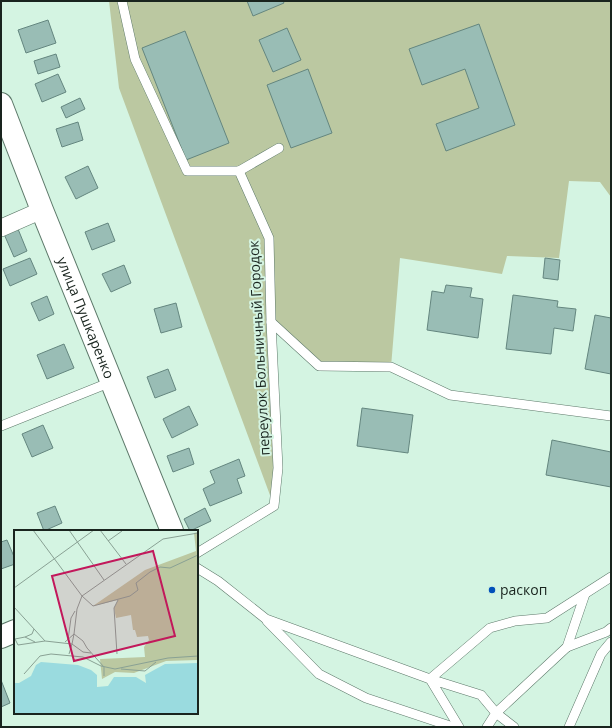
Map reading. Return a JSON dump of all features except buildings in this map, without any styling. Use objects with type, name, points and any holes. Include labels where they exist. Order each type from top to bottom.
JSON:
[{"type":"main road","name":"улица Пушкаренко","points":[[1,104],[42,210],[172,530]]},
{"type":"main road","points":[[1,637],[14,632]]},
{"type":"street","points":[[1,228],[42,210]]},
{"type":"lane","points":[[122,1],[135,59],[187,171],[239,171],[279,148]]},
{"type":"lane","name":"переулок Больничный Городок","points":[[198,552],[274,506],[278,468],[271,322],[269,238],[239,171]]},
{"type":"lane","points":[[271,322],[319,366],[391,367],[450,395],[611,416]]},
{"type":"lane","points":[[1,426],[111,382]]},
{"type":"lane","points":[[198,569],[218,581],[266,619],[319,674],[366,698],[453,727]]},
{"type":"lane","points":[[430,680],[490,628],[515,620],[547,618],[611,577]]},
{"type":"lane","points":[[567,647],[585,594]]},
{"type":"lane","points":[[266,619],[430,680],[481,695],[496,713],[514,727]]},
{"type":"lane","points":[[487,727],[496,713],[567,647],[606,632],[611,628]]},
{"type":"lane","points":[[569,727],[601,654],[611,642]]},
{"type":"lane","points":[[430,680],[459,727]]},
{"type":"green space","points":[[109,1],[611,1],[611,197],[600,182],[569,181],[559,258],[507,256],[502,274],[400,258],[391,367],[319,366],[272,322],[278,468],[274,506],[119,88]]},
{"type":"place","name":"раскоп","points":[[492,590]]}]
